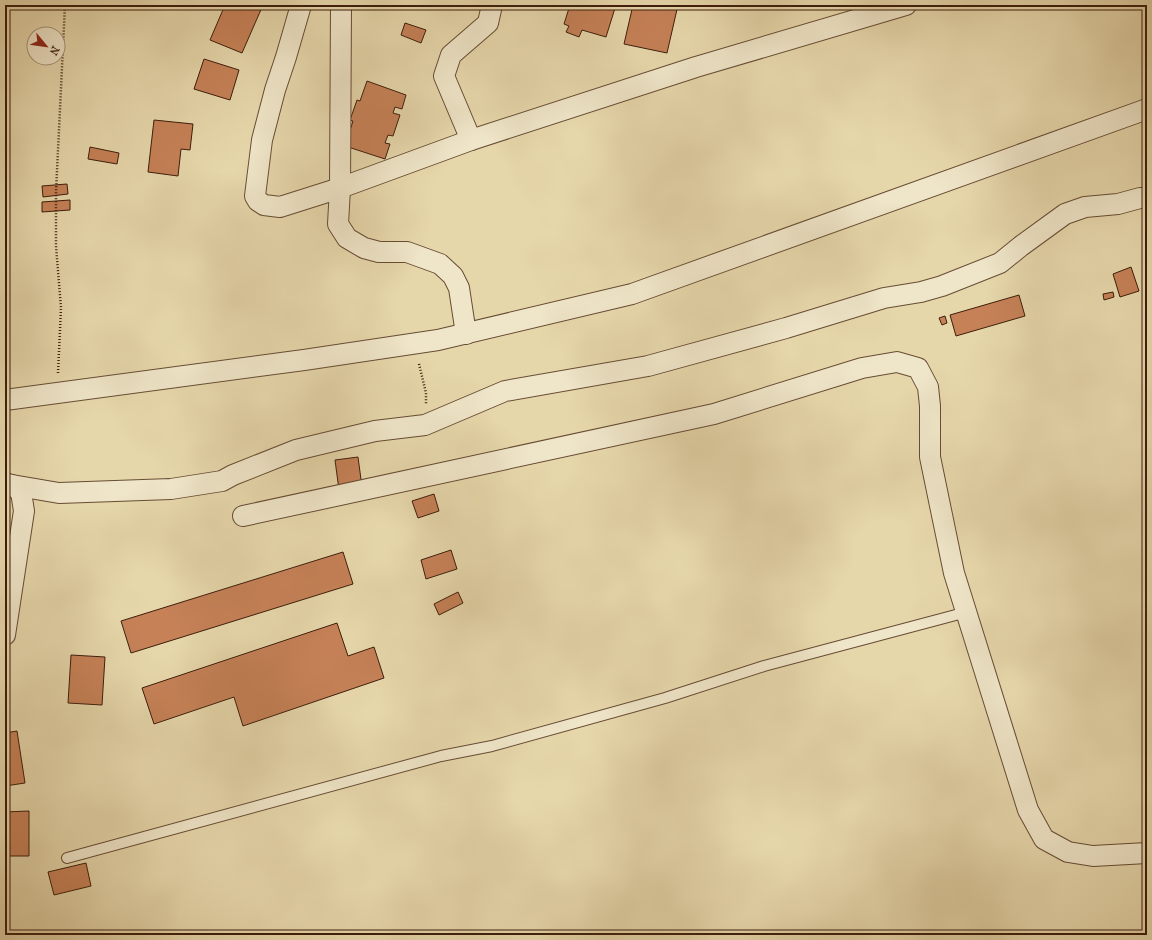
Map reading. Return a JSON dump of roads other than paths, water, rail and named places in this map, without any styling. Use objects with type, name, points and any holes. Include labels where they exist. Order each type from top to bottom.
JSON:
[{"type":"street","points":[[301,5],[275,90],[262,140],[255,196],[258,201],[264,205],[280,206],[340,188],[472,140],[696,68],[906,5]]},
{"type":"street","points":[[341,5],[340,188],[338,224],[347,238],[364,248],[379,252],[407,252],[440,264],[453,276],[459,288],[466,334]]},
{"type":"street","points":[[472,140],[444,76],[451,55],[488,24],[492,5]]},
{"type":"street","points":[[5,400],[414,344],[466,334],[632,294],[1147,109]]},
{"type":"street","points":[[9,484],[59,493],[171,489],[222,481],[233,475],[296,450],[375,431],[425,425],[505,391],[648,366],[786,328],[884,298],[921,292],[942,286],[1000,263],[1065,214],[1086,207],[1118,204],[1147,198]]},
{"type":"street","points":[[242,516],[714,414],[862,368],[897,362],[918,368],[928,387],[930,406],[930,457],[954,573],[1028,810],[1044,839],[1068,852],[1093,856],[1147,853]]},
{"type":"street","points":[[5,635],[24,511],[21,492],[9,484]]},
{"type":"lane","points":[[67,858],[441,756],[492,746],[666,698],[764,666],[966,612]]}]
